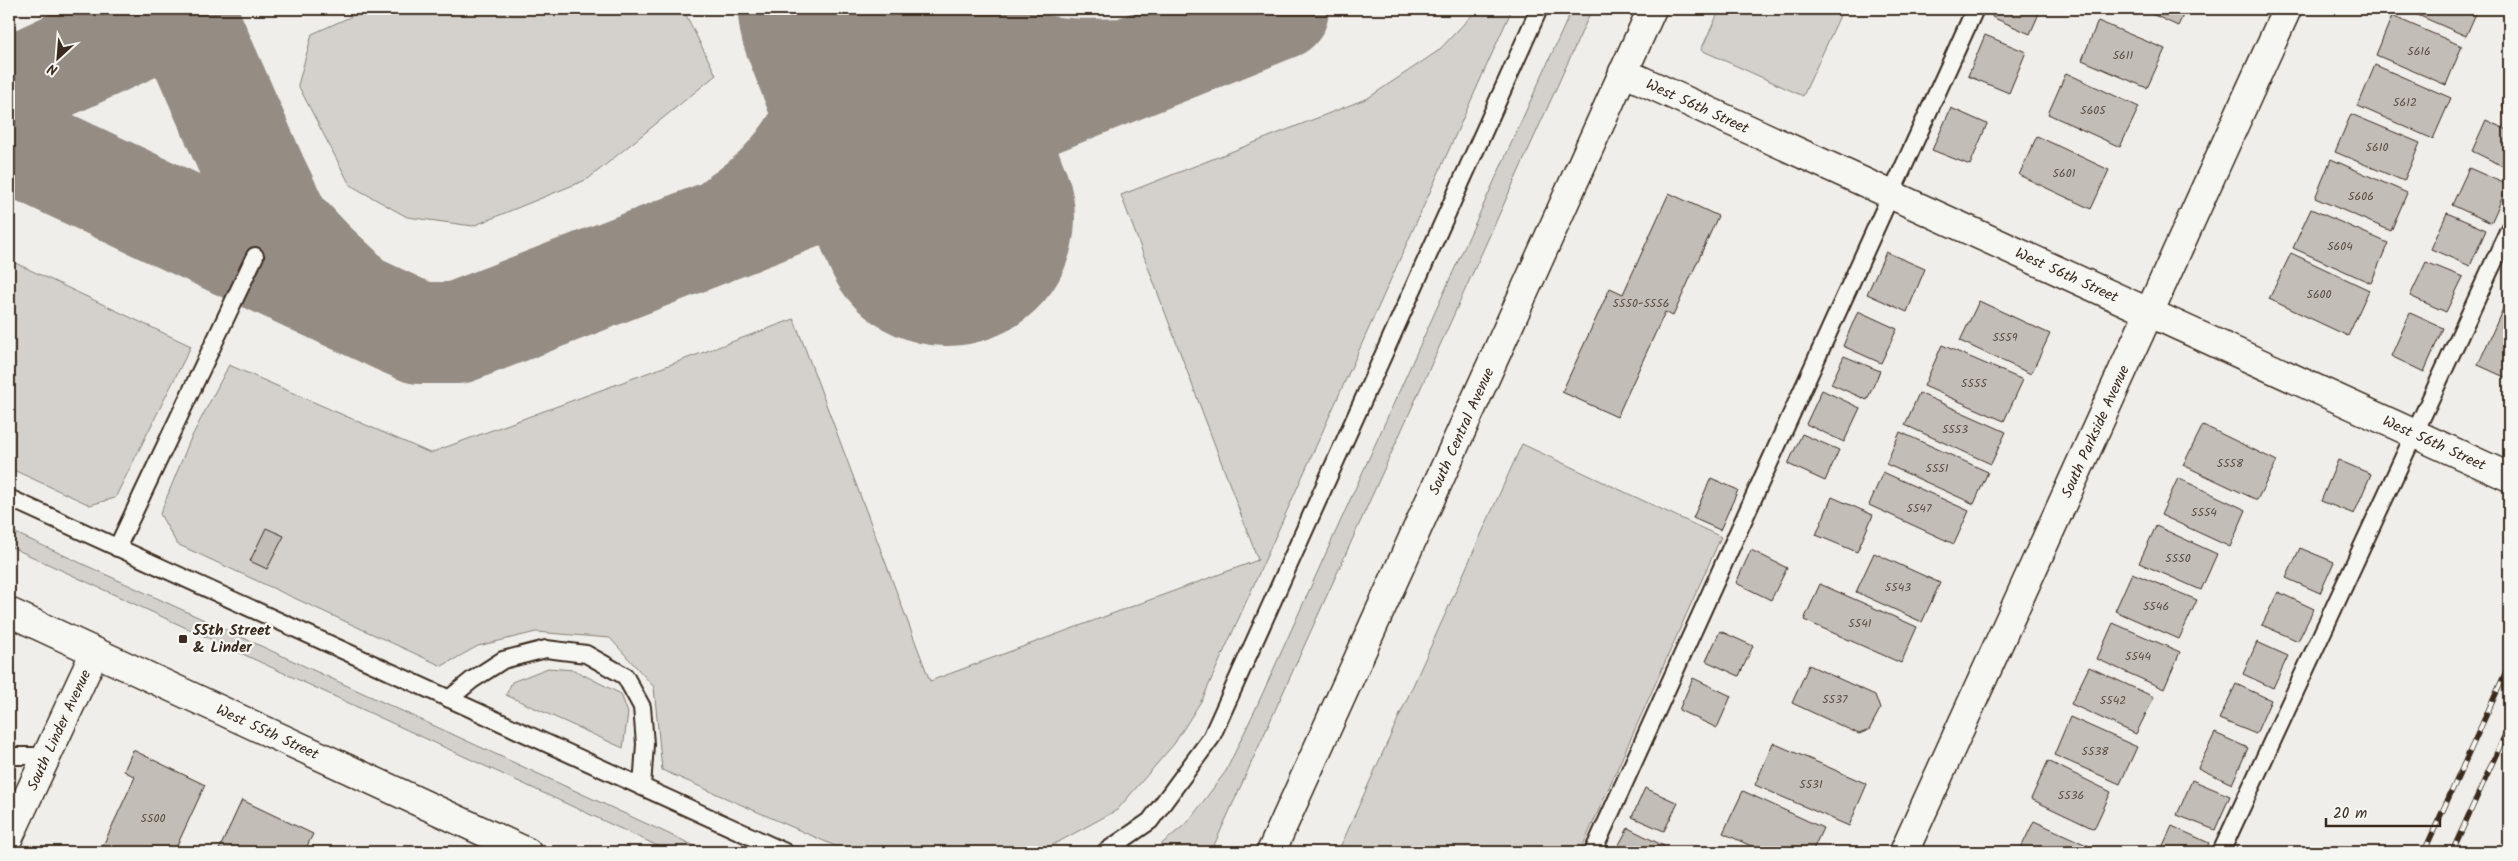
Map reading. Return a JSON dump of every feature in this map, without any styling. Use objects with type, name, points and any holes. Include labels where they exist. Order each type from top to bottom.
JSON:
[{"type":"street","name":"South Central Avenue","points":[[1271,852],[1652,9]]},
{"type":"street","name":"South Parkside Avenue","points":[[1904,852],[2287,9]]},
{"type":"street","name":"West 56th Street","points":[[1624,72],[2509,477]]},
{"type":"street","name":"West 55th Street","points":[[9,612],[527,852]]},
{"type":"street","name":"South Linder Avenue","points":[[9,837],[95,652]]},
{"type":"lane","points":[[1105,852],[1150,821],[1211,738],[1539,9]]},
{"type":"lane","points":[[1593,852],[1975,9]]},
{"type":"lane","points":[[2221,852],[2509,229]]},
{"type":"lane","points":[[117,548],[255,256]]},
{"type":"lane","points":[[9,498],[785,852]]},
{"type":"lane","points":[[449,700],[472,680],[503,660],[546,649],[586,654],[625,676],[642,706],[645,744],[642,787]]},
{"type":"lane","points":[[9,756],[46,756]]},
{"type":"shaded area","points":[[368,9],[683,9],[716,75],[588,179],[473,226],[407,217],[350,185],[298,85],[312,34]]},
{"type":"shaded area","points":[[1478,9],[1512,9],[1203,698],[1174,744],[1117,810],[1051,846],[1030,852],[849,852],[662,770],[654,687],[610,638],[536,632],[478,646],[442,666],[177,544],[160,514],[190,440],[229,365],[430,453],[794,319],[930,681],[1258,560],[1121,195],[1368,98],[1438,51]]},
{"type":"shaded area","points":[[1572,9],[1592,9],[1211,852],[1152,852],[1188,822],[1226,771]]},
{"type":"shaded area","points":[[1720,9],[1843,9],[1803,96],[1701,50]]},
{"type":"shaded area","points":[[9,260],[191,346],[115,498],[90,505],[9,468]]},
{"type":"shaded area","points":[[1522,444],[1721,537],[1580,852],[1338,852]]},
{"type":"shaded area","points":[[9,530],[708,852],[671,852],[9,546]]},
{"type":"shaded area","points":[[548,668],[574,670],[621,694],[628,713],[623,748],[506,695],[512,682]]},
{"type":"building","points":[[1996,9],[2041,9],[2030,34],[1992,17]]},
{"type":"building","points":[[2141,9],[2186,9],[2178,26]]},
{"type":"building","points":[[2404,9],[2478,9],[2466,36]]},
{"type":"building","points":[[2392,16],[2462,46],[2446,85],[2376,55]]},
{"type":"building","points":[[2098,21],[2165,49],[2147,88],[2082,60]]},
{"type":"building","points":[[1985,35],[2026,52],[2009,93],[1968,76]]},
{"type":"building","points":[[2375,65],[2451,98],[2433,139],[2358,106]]},
{"type":"building","points":[[2066,73],[2139,107],[2120,147],[2048,114]]},
{"type":"building","points":[[2509,91],[2509,109],[2502,106]]},
{"type":"building","points":[[1951,108],[1987,124],[1970,165],[1932,150]]},
{"type":"building","points":[[2351,114],[2420,143],[2404,181],[2335,152]]},
{"type":"building","points":[[2486,120],[2509,131],[2509,163],[2507,168],[2472,151]]},
{"type":"building","points":[[2037,136],[2109,170],[2091,209],[2019,175]]},
{"type":"building","points":[[2331,159],[2407,193],[2391,231],[2315,198]]},
{"type":"building","points":[[2469,168],[2508,185],[2491,223],[2452,205]]},
{"type":"building","points":[[1669,193],[1718,216],[1673,316],[1665,312],[1617,417],[1562,392],[1610,288],[1623,294]]},
{"type":"building","points":[[2311,209],[2388,243],[2371,283],[2293,248]]},
{"type":"building","points":[[2447,213],[2486,230],[2470,266],[2431,249]]},
{"type":"building","points":[[1886,252],[1925,269],[1907,312],[1867,294]]},
{"type":"building","points":[[2291,253],[2369,290],[2348,336],[2269,299]]},
{"type":"building","points":[[2426,262],[2463,277],[2446,312],[2410,296]]},
{"type":"building","points":[[2509,295],[2509,379],[2478,365]]},
{"type":"building","points":[[1979,301],[2050,334],[2031,374],[1960,341]]},
{"type":"building","points":[[1858,311],[1897,329],[1881,363],[1843,346]]},
{"type":"building","points":[[2410,313],[2443,328],[2424,372],[2391,356]]},
{"type":"building","points":[[1942,345],[2023,380],[2004,421],[1924,386]]},
{"type":"building","points":[[1844,356],[1880,371],[1867,400],[1831,384]]},
{"type":"building","points":[[1822,390],[1860,408],[1844,442],[1806,424]]},
{"type":"building","points":[[1919,393],[2006,432],[1991,464],[1905,425]]},
{"type":"building","points":[[2203,425],[2277,461],[2257,500],[2183,465]]},
{"type":"building","points":[[1900,432],[1988,472],[1974,504],[1886,464]]},
{"type":"building","points":[[1802,434],[1839,450],[1825,481],[1788,464]]},
{"type":"building","points":[[2338,460],[2371,474],[2354,514],[2321,501]]},
{"type":"building","points":[[1883,472],[1969,511],[1954,544],[1869,505]]},
{"type":"building","points":[[1711,478],[1738,490],[1720,530],[1693,518]]},
{"type":"building","points":[[2178,478],[2246,510],[2230,547],[2161,515]]},
{"type":"building","points":[[1832,497],[1873,515],[1857,552],[1816,535]]},
{"type":"building","points":[[2156,526],[2217,554],[2201,590],[2139,563]]},
{"type":"building","points":[[266,528],[284,536],[267,569],[250,561]]},
{"type":"building","points":[[2300,548],[2334,562],[2320,593],[2286,578]]},
{"type":"building","points":[[1751,550],[1787,568],[1771,600],[1736,583]]},
{"type":"building","points":[[1874,553],[1940,583],[1922,622],[1856,592]]},
{"type":"building","points":[[2132,573],[2197,600],[2179,639],[2115,611]]},
{"type":"building","points":[[1820,584],[1917,627],[1901,663],[1804,620]]},
{"type":"building","points":[[2278,592],[2314,609],[2298,641],[2262,625]]},
{"type":"building","points":[[2113,623],[2180,652],[2164,689],[2097,659]]},
{"type":"building","points":[[1720,631],[1753,646],[1739,676],[1706,661]]},
{"type":"building","points":[[2257,642],[2288,656],[2273,688],[2243,674]]},
{"type":"building","points":[[1809,665],[1875,695],[1880,709],[1869,730],[1859,734],[1792,703]]},
{"type":"building","points":[[2089,667],[2154,697],[2136,734],[2071,704]]},
{"type":"building","points":[[1693,678],[1731,696],[1717,728],[1679,710]]},
{"type":"building","points":[[2236,684],[2271,700],[2256,734],[2219,719]]},
{"type":"building","points":[[2070,717],[2137,747],[2120,784],[2054,755]]},
{"type":"building","points":[[2215,733],[2248,748],[2232,784],[2198,768]]},
{"type":"building","points":[[1773,743],[1867,784],[1849,826],[1755,785]]},
{"type":"building","points":[[133,750],[205,785],[174,852],[100,852],[135,777],[124,771]]},
{"type":"building","points":[[2048,761],[2111,792],[2094,829],[2031,799]]},
{"type":"building","points":[[2192,780],[2230,796],[2215,830],[2177,815]]},
{"type":"building","points":[[1645,788],[1678,803],[1664,831],[1632,817]]},
{"type":"building","points":[[1743,791],[1823,828],[1812,852],[1764,852],[1723,833]]},
{"type":"building","points":[[242,800],[313,834],[304,852],[294,850],[293,852],[218,852]]},
{"type":"building","points":[[2034,821],[2102,852],[2019,852]]},
{"type":"building","points":[[2172,826],[2209,843],[2205,852],[2160,852]]},
{"type":"building","points":[[1628,828],[1664,846],[1661,852],[1615,852]]},
{"type":"taxiway","points":[[9,81],[30,79],[182,9]]},
{"type":"taxiway","points":[[183,9],[256,176],[281,228],[341,288]]},
{"type":"taxiway","points":[[737,219],[761,201],[784,179],[804,155],[821,128],[844,70],[849,39],[849,9]]},
{"type":"taxiway","points":[[917,9],[953,34],[975,46],[1012,59],[1030,64],[1066,69],[1122,69]]},
{"type":"taxiway","points":[[9,141],[401,325],[420,333],[457,333],[921,152],[1278,9]]},
{"type":"runway","points":[[866,9],[947,218]]},
{"type":"railway","points":[[2424,852],[2509,665]]},
{"type":"railway","points":[[2452,852],[2509,726]]},
{"type":"place","name":"55th Street & Linder","points":[[183,639]]}]
